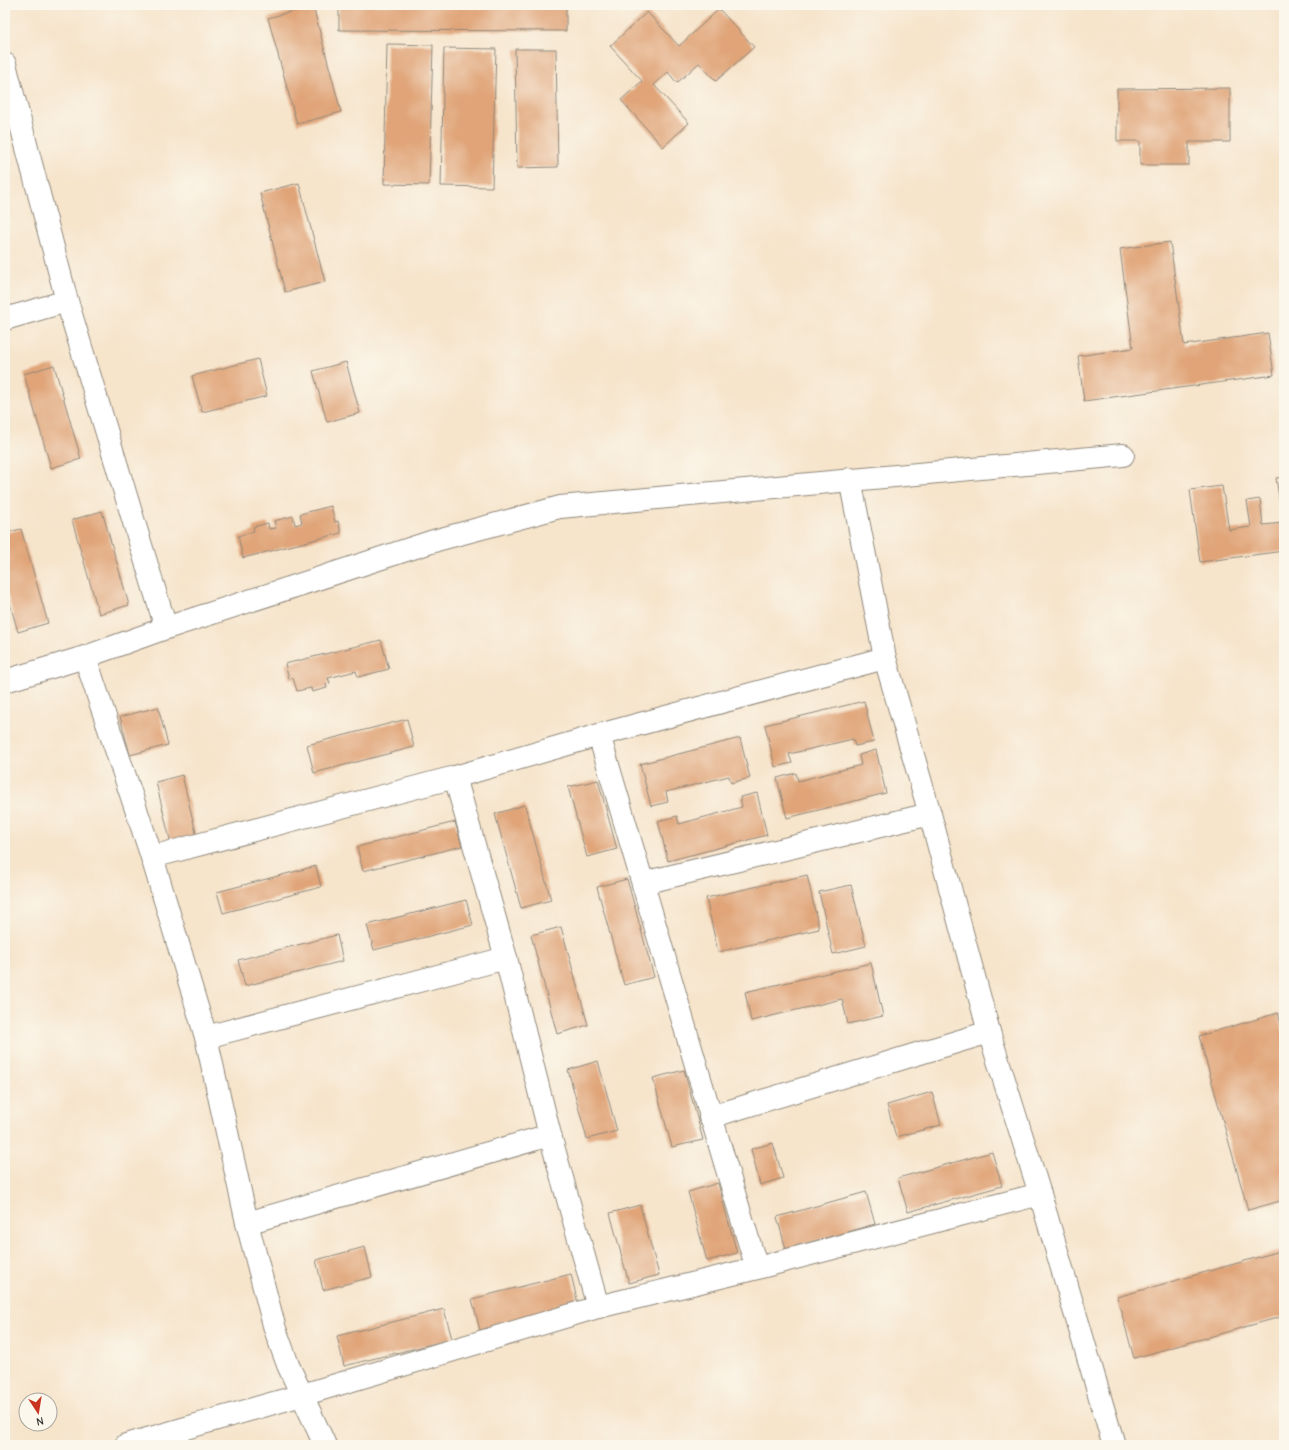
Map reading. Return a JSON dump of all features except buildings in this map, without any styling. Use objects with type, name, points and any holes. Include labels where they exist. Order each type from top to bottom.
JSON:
[{"type":"lane","points":[[5,64],[67,301],[166,628]]},
{"type":"lane","points":[[5,320],[67,301]]},
{"type":"lane","points":[[5,681],[85,657],[166,628],[437,540],[560,507],[850,479],[1123,455]]},
{"type":"lane","points":[[850,479],[885,658],[930,814],[989,1032],[1040,1194],[1114,1445]]},
{"type":"lane","points":[[85,657],[152,857],[206,1037],[247,1223],[275,1329],[288,1365],[325,1445]]},
{"type":"lane","points":[[152,857],[455,777],[599,735],[885,658]]},
{"type":"lane","points":[[599,735],[710,1117],[757,1268]]},
{"type":"lane","points":[[455,777],[506,958],[550,1135],[598,1307]]},
{"type":"lane","points":[[643,883],[930,814]]},
{"type":"lane","points":[[206,1037],[506,958]]},
{"type":"lane","points":[[710,1117],[989,1032]]},
{"type":"lane","points":[[247,1223],[550,1135]]},
{"type":"lane","points":[[126,1445],[302,1395],[598,1307],[757,1268],[1040,1194]]}]
